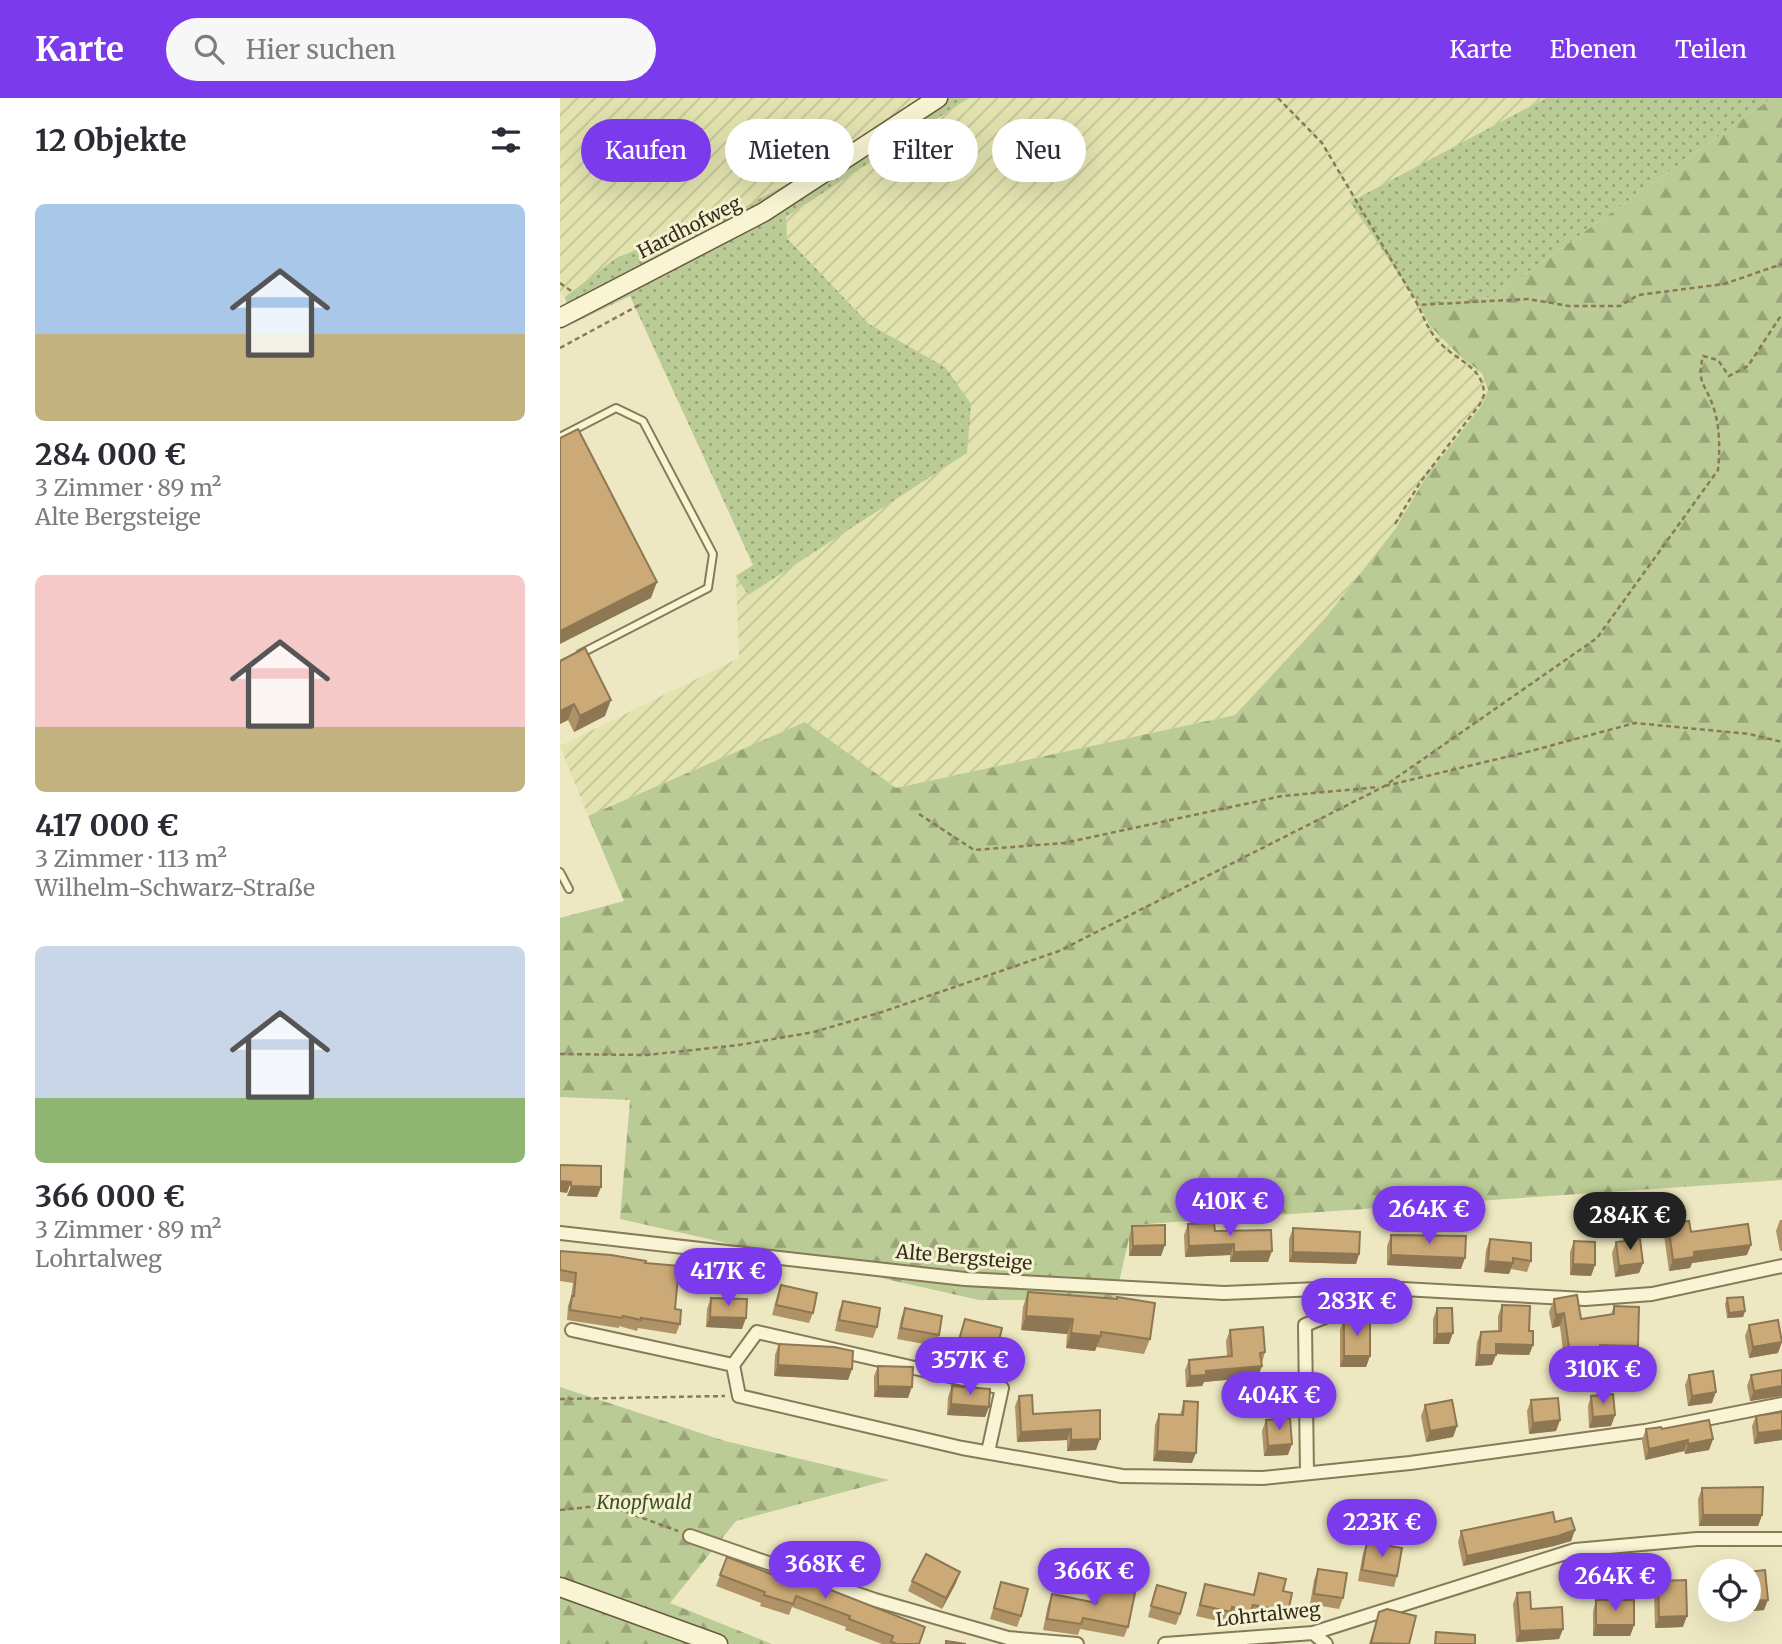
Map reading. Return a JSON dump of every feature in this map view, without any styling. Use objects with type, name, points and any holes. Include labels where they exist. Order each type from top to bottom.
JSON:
[{"type":"street","name":"Hardhofweg","points":[[560,318],[764,212],[938,98]]},
{"type":"street","name":"Alte Bergsteige","points":[[560,1233],[965,1279],[1224,1293],[1366,1287],[1586,1299],[1652,1293],[1782,1266]]},
{"type":"street","points":[[1307,1473],[1305,1325],[1360,1303],[1366,1287]]},
{"type":"street","points":[[572,1330],[733,1365]]},
{"type":"street","points":[[988,1452],[1002,1388],[757,1332],[733,1365],[739,1396],[988,1452],[1122,1476],[1263,1478],[1410,1463],[1644,1431],[1782,1404]]},
{"type":"street","points":[[690,1536],[876,1600],[1008,1638],[1077,1644]]},
{"type":"street","name":"Lohrtalweg","points":[[1165,1644],[1313,1633],[1575,1550],[1697,1539],[1782,1539]]},
{"type":"street","points":[[560,1587],[718,1644]]},
{"type":"street","points":[[1313,1633],[1326,1644]]},
{"type":"lane","points":[[560,437],[616,408],[643,421],[713,554],[708,588],[572,658]]},
{"type":"lane","points":[[560,872],[569,889]]},
{"type":"path","points":[[1278,98],[1322,143],[1439,343],[1479,374],[1484,395],[1480,404],[1421,481],[1395,524]]},
{"type":"path","points":[[1418,306],[1528,299],[1569,306],[1620,306],[1638,295],[1724,284],[1782,264]]},
{"type":"path","points":[[560,348],[641,304]]},
{"type":"path","points":[[560,1054],[647,1055],[739,1045],[814,1032],[882,1012],[1059,951],[1383,787],[1597,638],[1718,470],[1720,451],[1714,410],[1699,374],[1703,356],[1718,360],[1730,376],[1748,366],[1782,314]]},
{"type":"path","points":[[919,814],[974,849],[1063,843],[1282,796],[1383,787],[1635,723],[1749,734],[1782,742]]},
{"type":"path","points":[[560,1399],[739,1396]]},
{"type":"path","points":[[560,1510],[607,1505],[690,1536]]},
{"type":"green space","points":[[560,98],[920,98],[890,119],[868,119],[868,134],[854,144],[854,119],[725,119],[725,182],[790,182],[741,209],[616,258],[565,297],[560,293]]},
{"type":"green space","points":[[920,98],[969,98],[937,119],[890,119]]},
{"type":"green space","points":[[969,98],[1546,98],[1350,202],[1418,303],[1430,326],[1460,356],[1482,373],[1488,390],[1482,405],[1424,480],[1396,528],[1327,616],[1235,715],[896,788],[805,722],[588,816],[560,746],[739,658],[736,576],[748,595],[945,367],[869,324],[787,237],[786,217],[840,182],[854,182],[854,173],[868,164],[868,182],[978,182],[978,119],[937,119]]},
{"type":"green space","points":[[1546,98],[1772,98],[1493,297],[1418,303],[1350,202]]},
{"type":"green space","points":[[1772,98],[1782,98],[1782,1180],[1132,1225],[1115,1300],[979,1300],[620,1219],[630,1100],[560,1097],[560,918],[624,901],[588,816],[805,722],[896,788],[1235,715],[1327,616],[1396,528],[1424,480],[1482,405],[1488,390],[1482,373],[1460,356],[1430,326],[1418,303],[1493,297]]},
{"type":"green space","points":[[868,134],[868,164],[854,173],[854,144]]},
{"type":"green space","points":[[790,182],[840,182],[786,217],[787,238],[869,324],[945,367],[971,404],[967,453],[748,595],[736,576],[753,565],[630,296],[572,324],[565,297],[616,258],[741,209]]},
{"type":"green space","name":"Knopfwald","points":[[560,1387],[725,1441],[889,1480],[736,1521],[670,1603],[772,1644],[560,1644]]},
{"type":"building","points":[[578,429],[657,582],[560,631],[560,438]]},
{"type":"building","points":[[585,648],[611,700],[580,716],[574,704],[560,711],[560,661]]},
{"type":"building","points":[[560,1165],[601,1166],[601,1187],[571,1186],[571,1182],[560,1181]]},
{"type":"building","points":[[1689,1221],[1691,1232],[1748,1224],[1751,1245],[1694,1252],[1694,1257],[1673,1260],[1668,1224]]},
{"type":"building","points":[[1214,1223],[1215,1231],[1271,1230],[1272,1251],[1234,1252],[1234,1244],[1189,1246],[1188,1224]]},
{"type":"building","points":[[1165,1225],[1165,1245],[1133,1246],[1132,1226]]},
{"type":"building","points":[[1293,1228],[1360,1232],[1359,1254],[1293,1252]]},
{"type":"building","points":[[1391,1235],[1466,1236],[1465,1258],[1391,1255]]},
{"type":"building","points":[[1490,1239],[1531,1243],[1531,1261],[1513,1258],[1513,1263],[1488,1261]]},
{"type":"building","points":[[1640,1239],[1643,1263],[1619,1266],[1616,1242]]},
{"type":"building","points":[[1574,1241],[1595,1242],[1595,1265],[1573,1264]]},
{"type":"building","points":[[560,1251],[611,1255],[646,1261],[645,1263],[679,1266],[675,1309],[681,1310],[680,1324],[570,1310],[576,1273],[560,1270]]},
{"type":"building","points":[[781,1285],[817,1293],[813,1313],[776,1305]]},
{"type":"building","points":[[1028,1292],[1117,1297],[1155,1303],[1150,1339],[1101,1332],[1101,1336],[1071,1333],[1073,1319],[1026,1316]]},
{"type":"building","points":[[1577,1295],[1581,1319],[1614,1314],[1614,1306],[1639,1307],[1638,1346],[1600,1345],[1600,1350],[1570,1354],[1564,1313],[1556,1315],[1554,1299]]},
{"type":"building","points":[[1743,1297],[1745,1311],[1729,1313],[1727,1298]]},
{"type":"building","points":[[711,1298],[747,1299],[746,1318],[710,1317]]},
{"type":"building","points":[[843,1301],[880,1308],[877,1327],[839,1320]]},
{"type":"building","points":[[1502,1305],[1530,1306],[1529,1331],[1533,1331],[1533,1345],[1496,1344],[1496,1355],[1479,1355],[1481,1332],[1501,1331]]},
{"type":"building","points":[[905,1308],[942,1316],[939,1335],[901,1328]]},
{"type":"building","points":[[1437,1308],[1452,1308],[1453,1333],[1437,1334]]},
{"type":"building","points":[[965,1319],[1002,1328],[997,1349],[959,1340]]},
{"type":"building","points":[[1344,1319],[1370,1320],[1370,1356],[1344,1356]]},
{"type":"building","points":[[1778,1320],[1782,1342],[1753,1347],[1749,1325]]},
{"type":"building","points":[[1263,1327],[1265,1352],[1260,1353],[1262,1366],[1206,1371],[1206,1375],[1190,1376],[1189,1360],[1232,1356],[1230,1330]]},
{"type":"building","points":[[779,1344],[834,1347],[853,1351],[852,1369],[778,1365]]},
{"type":"building","points":[[878,1366],[913,1367],[912,1387],[878,1386]]},
{"type":"building","points":[[1782,1370],[1782,1386],[1754,1391],[1751,1375]]},
{"type":"building","points":[[1713,1371],[1716,1392],[1692,1396],[1689,1375]]},
{"type":"building","points":[[952,1386],[990,1389],[989,1407],[951,1404]]},
{"type":"building","points":[[1613,1394],[1615,1415],[1593,1417],[1591,1396]]},
{"type":"building","points":[[1032,1395],[1033,1414],[1100,1410],[1100,1439],[1071,1440],[1071,1429],[1021,1432],[1019,1396]]},
{"type":"building","points":[[1558,1398],[1560,1420],[1533,1423],[1531,1400]]},
{"type":"building","points":[[1452,1400],[1457,1426],[1430,1431],[1425,1405]]},
{"type":"building","points":[[1184,1401],[1198,1402],[1196,1453],[1157,1451],[1159,1414],[1183,1415]]},
{"type":"building","points":[[1782,1412],[1782,1430],[1758,1433],[1756,1416]]},
{"type":"building","points":[[1290,1418],[1292,1444],[1268,1446],[1266,1420]]},
{"type":"building","points":[[1709,1420],[1713,1439],[1688,1444],[1688,1440],[1649,1449],[1646,1429],[1662,1429]]},
{"type":"building","points":[[1763,1487],[1762,1515],[1703,1515],[1702,1488]]},
{"type":"building","points":[[1553,1512],[1555,1522],[1571,1518],[1575,1530],[1467,1556],[1461,1531]]},
{"type":"building","points":[[1367,1542],[1402,1548],[1397,1576],[1362,1570]]},
{"type":"building","points":[[926,1554],[960,1572],[946,1598],[912,1581]]},
{"type":"building","points":[[727,1557],[771,1574],[812,1585],[813,1583],[925,1627],[919,1644],[891,1642],[893,1636],[796,1596],[793,1604],[764,1595],[765,1592],[720,1575]]},
{"type":"building","points":[[1318,1569],[1347,1573],[1343,1598],[1314,1594]]},
{"type":"building","points":[[1761,1570],[1765,1570],[1768,1600],[1761,1600]]},
{"type":"building","points":[[1259,1573],[1286,1579],[1283,1591],[1292,1593],[1288,1612],[1253,1605],[1251,1612],[1232,1607],[1231,1612],[1200,1605],[1205,1584],[1254,1595]]},
{"type":"building","points":[[1686,1580],[1687,1616],[1659,1617],[1658,1581]]},
{"type":"building","points":[[1001,1582],[1028,1589],[1021,1616],[994,1608]]},
{"type":"building","points":[[1157,1585],[1186,1593],[1180,1614],[1151,1606]]},
{"type":"building","points":[[1101,1586],[1135,1593],[1128,1627],[1083,1618],[1081,1624],[1047,1619],[1052,1594],[1097,1603]]},
{"type":"building","points":[[1530,1592],[1531,1609],[1562,1607],[1563,1629],[1520,1631],[1517,1593]]},
{"type":"building","points":[[1596,1600],[1634,1600],[1634,1625],[1596,1625]]},
{"type":"building","points":[[1387,1609],[1416,1616],[1409,1644],[1371,1643],[1379,1612]]},
{"type":"building","points":[[1436,1632],[1475,1635],[1475,1644],[1435,1644]]}]
